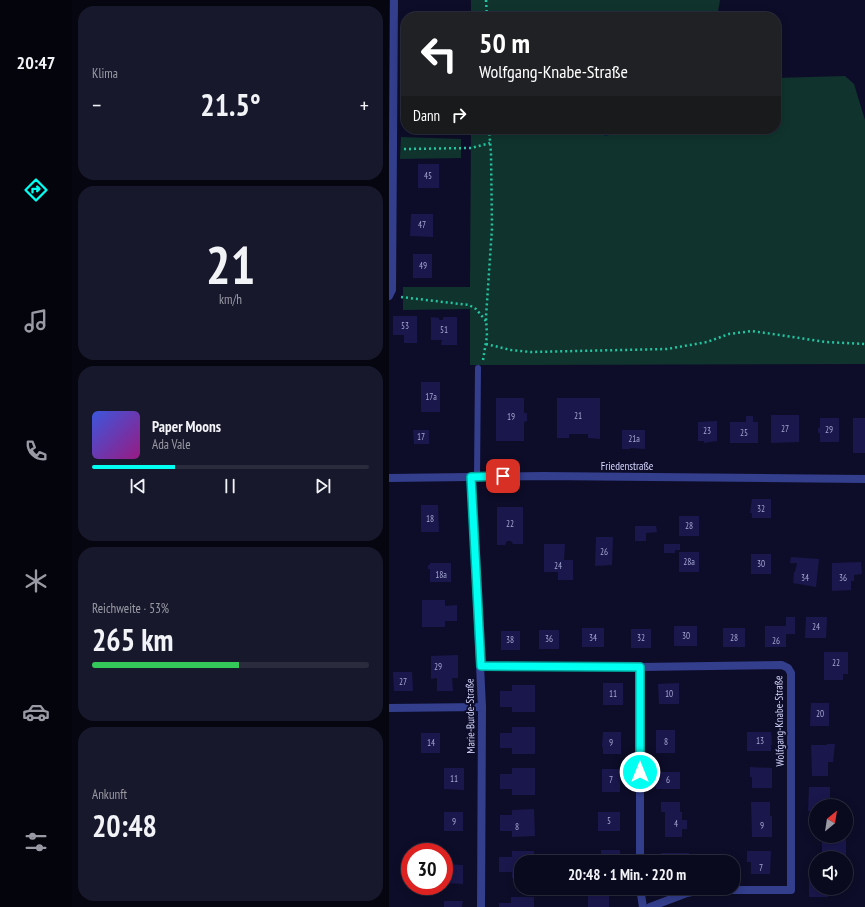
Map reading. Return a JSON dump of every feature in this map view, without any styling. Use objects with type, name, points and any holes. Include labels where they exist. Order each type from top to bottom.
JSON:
[{"type":"street","points":[[390,295],[392,290],[391,149],[393,1]]},
{"type":"street","name":"Marie-Burde-Straße","points":[[474,477],[482,707],[481,907]]},
{"type":"street","name":"Friedenstraße","points":[[389,478],[865,479]]},
{"type":"street","name":"Wolfgang-Knabe-Straße","points":[[481,666],[640,667],[782,665],[788,668],[791,673],[791,890],[701,890],[687,893],[650,907]]},
{"type":"street","points":[[640,667],[640,855]]},
{"type":"street","points":[[389,708],[482,707]]},
{"type":"street","points":[[641,895],[643,907]]},
{"type":"lane","points":[[474,477],[478,368]]},
{"type":"path","points":[[486,0],[487,12]]},
{"type":"path","points":[[478,368],[483,364],[487,336],[486,321],[492,228],[489,134]]},
{"type":"path","points":[[391,149],[471,148],[490,143]]},
{"type":"path","points":[[390,295],[469,306],[476,309],[486,321]]},
{"type":"path","points":[[485,344],[511,350],[531,352],[667,349],[707,342],[729,334],[752,331],[826,342],[865,344]]},
{"type":"green space","points":[[471,0],[720,0],[718,12],[471,12]]},
{"type":"green space","points":[[845,76],[854,84],[865,120],[865,364],[470,365],[470,309],[403,310],[403,287],[470,287],[471,134],[604,134],[605,136],[612,134],[781,134],[781,78]]},
{"type":"green space","points":[[401,137],[461,139],[461,158],[400,159]]},
{"type":"building","points":[[418,164],[439,164],[439,188],[418,188]]},
{"type":"building","points":[[411,214],[433,214],[433,237],[410,236]]},
{"type":"building","points":[[413,254],[432,254],[432,278],[413,278]]},
{"type":"building","points":[[393,316],[417,316],[417,343],[404,343],[404,335],[393,335]]},
{"type":"building","points":[[431,317],[443,320],[443,317],[457,317],[457,345],[441,345],[442,340],[431,340]]},
{"type":"building","points":[[421,382],[440,382],[440,412],[421,412]]},
{"type":"building","points":[[496,398],[524,398],[524,413],[527,413],[527,421],[524,422],[524,441],[496,441]]},
{"type":"building","points":[[557,398],[600,398],[600,439],[588,438],[588,434],[569,434],[569,438],[557,438]]},
{"type":"building","points":[[771,415],[799,415],[799,442],[771,443]]},
{"type":"building","points":[[746,416],[753,416],[753,422],[758,422],[758,443],[730,443],[730,422],[746,422]]},
{"type":"building","points":[[820,418],[839,418],[839,442],[820,442],[820,434],[818,429],[820,427]]},
{"type":"building","points":[[853,418],[865,418],[865,453],[853,453]]},
{"type":"building","points":[[717,421],[717,441],[704,443],[704,441],[698,441],[698,422]]},
{"type":"building","points":[[413,430],[429,430],[429,444],[414,444]]},
{"type":"building","points":[[622,430],[645,430],[645,449],[622,449]]},
{"type":"building","points":[[752,499],[771,499],[771,518],[752,518],[752,513],[750,513]]},
{"type":"building","points":[[421,505],[438,505],[439,532],[421,532]]},
{"type":"building","points":[[497,507],[523,507],[523,544],[513,544],[511,541],[507,541],[505,545],[497,545]]},
{"type":"building","points":[[679,516],[699,516],[699,536],[679,536]]},
{"type":"building","points":[[635,526],[656,526],[657,532],[646,533],[646,541],[635,541]]},
{"type":"building","points":[[596,537],[613,537],[612,565],[595,566]]},
{"type":"building","points":[[544,544],[565,544],[564,560],[573,560],[573,580],[558,580],[558,572],[544,572]]},
{"type":"building","points":[[664,544],[680,544],[680,550],[675,550],[675,553],[664,553]]},
{"type":"building","points":[[679,552],[699,552],[699,572],[679,572]]},
{"type":"building","points":[[751,554],[771,554],[771,574],[751,574]]},
{"type":"building","points":[[791,557],[819,559],[816,587],[793,583],[797,563],[790,563]]},
{"type":"building","points":[[861,562],[862,574],[854,575],[854,581],[851,581],[851,590],[832,591],[832,563]]},
{"type":"building","points":[[430,563],[451,563],[451,582],[430,582],[430,569],[428,569],[428,565],[430,565]]},
{"type":"building","points":[[422,600],[445,600],[445,606],[457,605],[457,621],[445,621],[445,627],[422,627]]},
{"type":"building","points":[[786,617],[795,617],[795,634],[786,634],[786,647],[765,647],[765,626],[786,626]]},
{"type":"building","points":[[806,617],[827,617],[826,638],[805,638]]},
{"type":"building","points":[[674,626],[697,626],[697,646],[674,646]]},
{"type":"building","points":[[582,628],[604,628],[604,647],[582,647]]},
{"type":"building","points":[[723,628],[745,628],[745,647],[723,647]]},
{"type":"building","points":[[631,629],[651,629],[651,648],[631,648]]},
{"type":"building","points":[[539,630],[559,630],[559,649],[539,649]]},
{"type":"building","points":[[501,631],[520,631],[520,650],[501,650]]},
{"type":"building","points":[[824,652],[848,652],[848,674],[843,674],[843,680],[824,680]]},
{"type":"building","points":[[458,655],[458,678],[452,678],[453,691],[437,691],[437,678],[431,679],[431,656]]},
{"type":"building","points":[[393,672],[412,672],[413,691],[394,691]]},
{"type":"building","points":[[603,683],[623,683],[623,705],[603,705]]},
{"type":"building","points":[[679,683],[679,704],[659,704],[658,684]]},
{"type":"building","points":[[512,685],[535,685],[535,712],[512,712],[512,707],[500,707],[500,691],[512,691]]},
{"type":"building","points":[[811,703],[829,703],[829,726],[810,726]]},
{"type":"building","points":[[512,727],[535,727],[535,754],[512,754],[512,748],[500,748],[500,733],[512,733]]},
{"type":"building","points":[[656,730],[675,730],[675,753],[656,753]]},
{"type":"building","points":[[603,732],[621,732],[621,754],[603,754]]},
{"type":"building","points":[[747,732],[771,732],[771,751],[747,751]]},
{"type":"building","points":[[421,733],[440,733],[440,753],[421,753]]},
{"type":"building","points":[[835,744],[833,762],[828,762],[828,776],[812,776],[811,745]]},
{"type":"building","points":[[750,767],[772,768],[772,788],[752,788]]},
{"type":"building","points":[[444,768],[464,768],[464,790],[444,789]]},
{"type":"building","points":[[512,768],[535,768],[535,795],[512,795],[512,789],[500,789],[500,774],[512,774]]},
{"type":"building","points":[[602,769],[620,769],[620,792],[602,792]]},
{"type":"building","points":[[656,772],[680,772],[680,789],[656,789]]},
{"type":"building","points":[[809,787],[830,787],[830,798],[809,799],[808,811]]},
{"type":"building","points":[[661,802],[680,802],[682,820],[687,820],[687,829],[682,829],[682,837],[665,837],[665,812],[661,812]]},
{"type":"building","points":[[751,802],[770,802],[772,837],[752,837]]},
{"type":"building","points":[[534,809],[535,836],[512,837],[512,831],[500,831],[500,815],[512,815],[512,810]]},
{"type":"building","points":[[444,812],[463,812],[463,831],[444,831]]},
{"type":"building","points":[[598,812],[620,812],[620,831],[598,831]]},
{"type":"building","points":[[822,843],[846,843],[846,851],[822,851]]},
{"type":"building","points":[[601,850],[620,850],[620,855],[601,855]]},
{"type":"building","points":[[512,851],[534,851],[534,855],[514,855],[514,878],[512,878],[512,872],[499,872],[499,857],[512,857]]},
{"type":"building","points":[[747,851],[771,851],[770,874],[751,874],[751,862],[747,862]]},
{"type":"building","points":[[661,853],[689,853],[689,855],[661,855]]},
{"type":"building","points":[[453,864],[463,865],[463,884],[453,883]]},
{"type":"building","points":[[588,895],[609,895],[609,907],[588,907]]},
{"type":"building","points":[[809,895],[828,895],[828,897],[809,897]]},
{"type":"building","points":[[511,897],[534,897],[534,907],[499,907],[499,903],[511,903]]},
{"type":"building","points":[[444,901],[463,901],[462,907],[444,907]]},
{"type":"route","points":[[503,476],[471,477],[481,666],[640,667],[640,772]]}]
